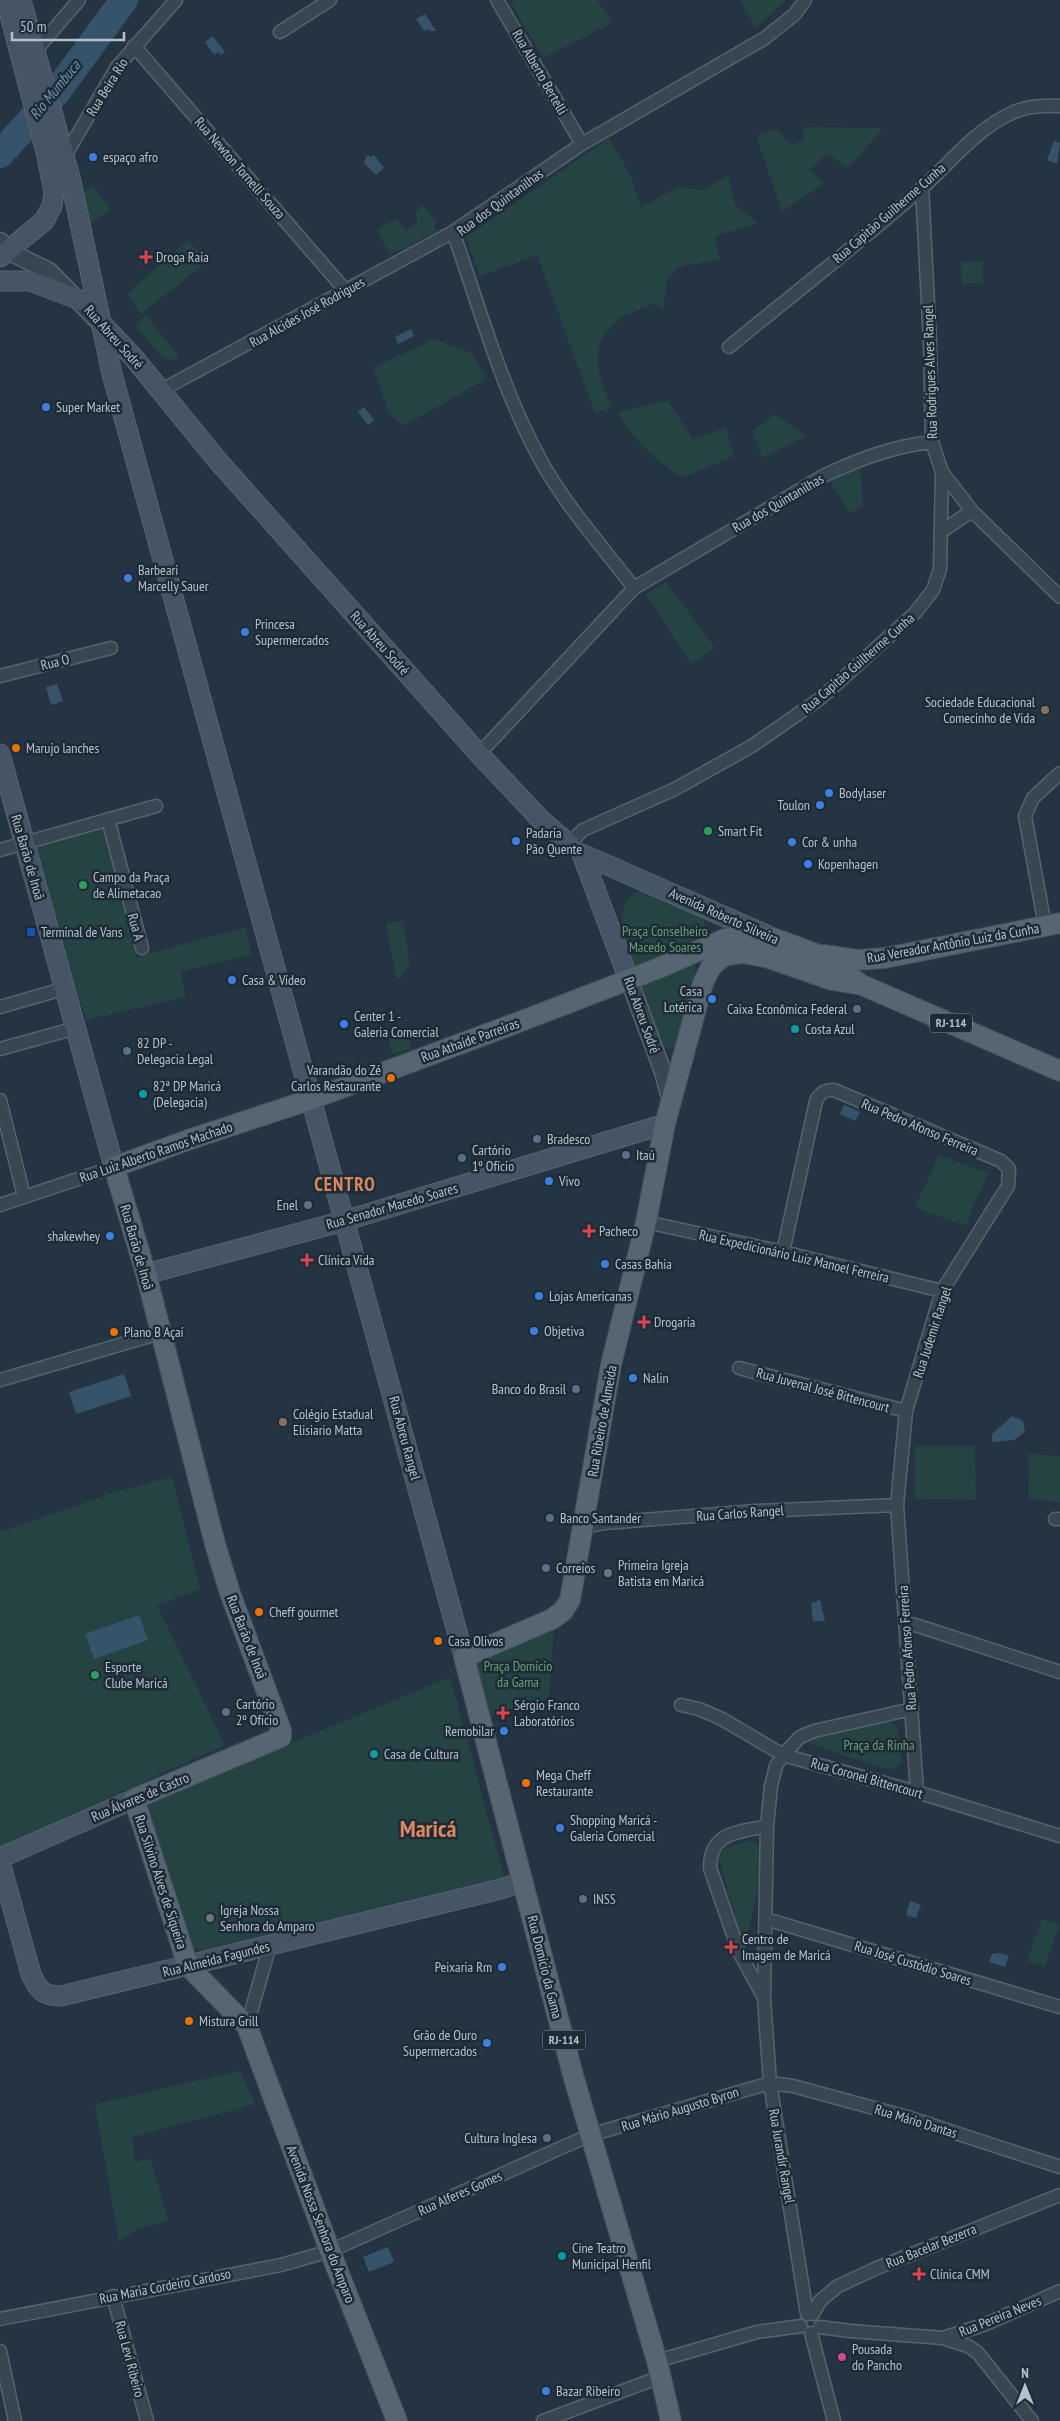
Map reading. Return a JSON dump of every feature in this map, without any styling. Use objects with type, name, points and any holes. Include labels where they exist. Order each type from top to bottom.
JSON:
[{"type":"main road","points":[[3,249],[44,220],[52,206],[54,186],[46,152],[33,74],[6,0]]},
{"type":"main road","points":[[21,0],[35,51],[33,74]]},
{"type":"main road","name":"Rua Abreu Rangel","points":[[33,74],[60,138],[65,156],[112,374],[464,1657]]},
{"type":"main road","points":[[0,281],[30,281],[80,300]]},
{"type":"main road","name":"Rua Abreu Sodré","points":[[102,325],[160,390],[218,461],[479,754],[541,820],[576,849],[629,980]]},
{"type":"main road","name":"Rua Barão de Inoã","points":[[0,754],[114,1167],[146,1274],[215,1544],[230,1593],[277,1714],[281,1737]]},
{"type":"main road","name":"Avenida Roberto Silveira","points":[[576,849],[773,938],[816,954],[862,985],[1060,1071]]},
{"type":"main road","name":"Rua Vereador Antônio Luiz da Cunha","points":[[816,954],[858,960],[876,959],[1052,924]]},
{"type":"main road","points":[[629,980],[725,939],[739,936],[773,938]]},
{"type":"main road","name":"Avenida Roberto Silveira","points":[[671,1102],[703,984],[711,967],[720,959],[727,955],[744,954],[769,958],[832,980],[862,985]]},
{"type":"main road","name":"Rua Athaíde Parreiras","points":[[312,1099],[629,980]]},
{"type":"main road","name":"Rua Luiz Alberto Ramos Machado","points":[[114,1167],[312,1099]]},
{"type":"main road","name":"RJ-114","points":[[664,1124],[671,1102]]},
{"type":"main road","name":"Rua Senador Macedo Soares","points":[[146,1274],[344,1221],[664,1124]]},
{"type":"main road","name":"Rua Ribeiro de Almeida","points":[[464,1657],[544,1623],[563,1612],[570,1600],[584,1527],[603,1403],[646,1222],[664,1124]]},
{"type":"main road","name":"Rua Domício da Gama","points":[[464,1657],[590,2136],[658,2369],[671,2421]]},
{"type":"main road","name":"Rua Álvares de Castro","points":[[0,1858],[281,1737]]},
{"type":"main road","name":"Rua Silvino Alves de Siqueira","points":[[134,1799],[188,1966]]},
{"type":"main road","name":"Rua Almeida Fagundes","points":[[0,1862],[36,1986],[44,1994],[61,1996],[501,1889],[523,1881]]},
{"type":"main road","name":"Avenida Nossa Senhora do Amparo","points":[[188,1966],[247,2026],[330,2251],[397,2421]]},
{"type":"street","points":[[35,51],[79,0]]},
{"type":"street","name":"Rua Beira Rio","points":[[65,156],[117,67],[176,0]]},
{"type":"street","points":[[280,32],[330,0]]},
{"type":"street","name":"Rua Alberto Bertelli","points":[[497,0],[582,144]]},
{"type":"street","name":"Rua dos Quintanilhas","points":[[634,588],[560,492],[540,459],[506,386],[453,232],[582,144],[765,38],[795,14],[805,0]]},
{"type":"street","name":"Rua Newton Tornelli Souza","points":[[134,46],[346,291]]},
{"type":"street","name":"Rua Capitão Guilherme Cunha","points":[[729,347],[922,187],[964,146],[1007,116],[1034,106],[1060,106]]},
{"type":"street","name":"Rua Rodrigues Alves Rangel","points":[[922,187],[930,342],[932,442],[942,472],[972,511],[1060,598]]},
{"type":"street","name":"Rua Alcides José Rodrigues","points":[[160,390],[453,232]]},
{"type":"street","name":"Rua Abreu Sodré","points":[[3,249],[44,266],[80,300],[102,325]]},
{"type":"street","name":"Rua dos Quintanilhas","points":[[479,754],[634,588],[825,475],[856,461],[897,448],[932,442]]},
{"type":"street","name":"Rua Capitão Guilherme Cunha","points":[[576,849],[583,830],[675,789],[712,770],[752,746],[821,698],[915,613],[933,590],[940,568],[942,472]]},
{"type":"street","points":[[942,531],[972,511]]},
{"type":"street","name":"Rua O","points":[[0,676],[111,648]]},
{"type":"street","points":[[1052,924],[1025,816],[1032,798],[1060,773]]},
{"type":"street","points":[[0,850],[156,806]]},
{"type":"street","name":"Rua A","points":[[108,820],[142,948]]},
{"type":"street","name":"Rua Abreu Sodré","points":[[629,980],[663,1072],[671,1102]]},
{"type":"street","points":[[0,1007],[66,988]]},
{"type":"street","points":[[0,1049],[76,1028]]},
{"type":"street","name":"Rua Pedro Afonso Ferreira","points":[[783,1252],[816,1101],[823,1092],[834,1090],[1001,1161],[1007,1165],[1010,1174]]},
{"type":"street","points":[[0,1100],[24,1196]]},
{"type":"street","name":"Rua Luiz Alberto Ramos Machado","points":[[0,1205],[114,1167]]},
{"type":"street","name":"Rua Judemir Rangel","points":[[897,1505],[906,1412],[942,1291],[1008,1186],[1010,1174]]},
{"type":"street","name":"Rua Expedicionário Luiz Manoel Ferreira","points":[[646,1222],[783,1252],[942,1291]]},
{"type":"street","points":[[0,1380],[160,1333]]},
{"type":"street","name":"Rua Juvenal José Bittencourt","points":[[739,1368],[906,1412]]},
{"type":"street","name":"Rua Pedro Afonso Ferreira","points":[[897,1505],[917,1792]]},
{"type":"street","name":"Rua Carlos Rangel","points":[[584,1527],[605,1523],[756,1511],[897,1505]]},
{"type":"street","points":[[906,1622],[1060,1672]]},
{"type":"street","name":"Rua Coronel Bittencourt","points":[[681,1705],[699,1709],[722,1719],[783,1755],[917,1792],[1060,1836]]},
{"type":"street","name":"Rua Jurandir Rangel","points":[[834,2421],[811,2328],[820,2320],[810,2314],[770,2083],[764,1998],[767,1826],[771,1786],[776,1766],[783,1755],[800,1737],[814,1731],[912,1709]]},
{"type":"street","name":"Rua Jurandir Rangel","points":[[764,1998],[739,1952],[710,1868],[710,1857],[713,1847],[720,1839],[767,1826]]},
{"type":"street","name":"Rua José Custódio Soares","points":[[766,1919],[1060,2007]]},
{"type":"street","points":[[247,2026],[270,1946]]},
{"type":"street","name":"Rua Mário Augusto Byron","points":[[590,2136],[770,2083]]},
{"type":"street","name":"Rua Mário Dantas","points":[[770,2083],[793,2086],[906,2117],[1060,2167]]},
{"type":"street","name":"Rua Alferes Gomes","points":[[330,2251],[590,2136]]},
{"type":"street","name":"Rua Bacelar Bezerra","points":[[811,2328],[802,2318],[810,2314],[820,2301],[838,2286],[877,2268],[1060,2195]]},
{"type":"street","name":"Rua Maria Cordeiro Cardoso","points":[[0,2319],[281,2265],[330,2251]]},
{"type":"street","name":"Rua Pereira Neves","points":[[543,2421],[658,2369],[757,2332],[811,2328],[943,2338],[986,2324],[1060,2291]]},
{"type":"street","name":"Rua Levi Ribeiro","points":[[113,2296],[147,2421]]},
{"type":"street","points":[[978,2353],[978,2340],[986,2324]]},
{"type":"street","points":[[943,2338],[968,2346],[978,2353],[1032,2421]]},
{"type":"street","points":[[0,2351],[15,2421]]},
{"type":"green space","points":[[516,0],[597,0],[613,22],[543,58],[511,3]]},
{"type":"green space","points":[[740,0],[786,0],[756,28]]},
{"type":"green space","points":[[804,127],[883,128],[848,168],[827,153],[810,170],[824,183],[782,212],[756,135],[777,129],[788,143],[795,144],[803,139]]},
{"type":"green space","points":[[609,138],[630,174],[641,208],[678,187],[703,190],[728,175],[735,205],[758,223],[715,236],[720,260],[680,266],[667,281],[663,309],[655,303],[630,313],[622,317],[605,334],[600,343],[598,364],[611,407],[595,413],[537,255],[480,276],[466,237]]},
{"type":"green space","points":[[93,185],[110,209],[89,225],[84,192]]},
{"type":"green space","points":[[423,205],[437,223],[434,226],[437,231],[390,255],[377,229],[396,219],[406,230],[417,223],[416,212]]},
{"type":"green space","points":[[188,240],[208,261],[141,314],[127,294]]},
{"type":"green space","points":[[983,261],[983,283],[962,284],[961,262]]},
{"type":"green space","points":[[146,316],[178,355],[176,360],[163,359],[137,327],[143,317]]},
{"type":"green space","points":[[435,339],[473,354],[487,379],[403,426],[389,413],[373,368]]},
{"type":"green space","points":[[668,400],[693,440],[726,427],[734,456],[682,478],[654,457],[638,441],[618,412]]},
{"type":"green space","points":[[775,414],[806,436],[763,458],[752,432]]},
{"type":"green space","points":[[860,467],[863,506],[849,513],[829,479]]},
{"type":"green space","points":[[666,582],[715,648],[691,664],[646,594]]},
{"type":"green space","points":[[103,821],[136,957],[246,927],[251,955],[181,971],[185,997],[86,1020],[32,843]]},
{"type":"green space","name":"Praça Conselheiro Macedo Soares","points":[[648,891],[700,915],[705,922],[681,1038],[677,1046],[673,1048],[665,1047],[659,1041],[623,931],[622,916],[625,904],[634,894]]},
{"type":"green space","points":[[403,921],[410,964],[400,979],[396,978],[386,923]]},
{"type":"green space","points":[[408,1034],[411,1049],[392,1054],[389,1039]]},
{"type":"green space","points":[[939,1155],[988,1173],[965,1226],[915,1207]]},
{"type":"green space","points":[[915,1446],[975,1446],[976,1500],[915,1499]]},
{"type":"green space","points":[[1028,1454],[1060,1456],[1060,1502],[1029,1499]]},
{"type":"green space","name":"Esporte Clube Maricá","points":[[172,1477],[200,1589],[157,1606],[225,1745],[0,1847],[0,1532],[121,1490]]},
{"type":"green space","name":"Praça Domício da Gama","points":[[554,1626],[549,1698],[486,1717],[470,1658]]},
{"type":"green space","points":[[450,1677],[505,1880],[229,1949],[203,1950],[181,1945],[147,1803]]},
{"type":"green space","name":"Praça da Rinha","points":[[883,1721],[892,1722],[897,1726],[902,1764],[891,1770],[844,1756],[805,1741]]},
{"type":"green space","points":[[749,1841],[758,1848],[760,1868],[753,1912],[744,1948],[719,1858],[725,1848]]},
{"type":"green space","points":[[1042,1919],[1059,1925],[1045,1967],[1027,1961]]},
{"type":"green space","points":[[240,2071],[255,2104],[132,2137],[135,2162],[151,2159],[168,2221],[137,2229],[119,2242],[95,2104]]},
{"type":"water","points":[[425,14],[436,31],[429,31],[428,29],[424,31],[416,19]]},
{"type":"water","points":[[213,36],[225,52],[221,55],[219,52],[214,55],[205,42]]},
{"type":"water","points":[[1054,141],[1060,143],[1057,164],[1047,160]]},
{"type":"water","points":[[367,155],[371,157],[374,155],[384,168],[376,175],[364,163]]},
{"type":"water","points":[[411,329],[414,336],[398,344],[395,337]]},
{"type":"water","points":[[364,407],[374,420],[368,425],[358,412]]},
{"type":"water","points":[[57,684],[63,701],[51,705],[46,687]]},
{"type":"water","points":[[844,1105],[860,1112],[855,1121],[840,1114]]},
{"type":"water","points":[[124,1374],[131,1396],[76,1414],[69,1392]]},
{"type":"water","points":[[1012,1416],[1023,1421],[1025,1432],[1014,1440],[992,1442],[992,1434]]},
{"type":"water","points":[[820,1600],[825,1621],[813,1621],[811,1603]]},
{"type":"water","points":[[139,1615],[148,1640],[94,1659],[85,1634]]},
{"type":"water","points":[[910,1901],[921,1905],[916,1918],[906,1915]]},
{"type":"water","points":[[999,1953],[1009,1956],[1005,1967],[989,1962],[992,1954]]},
{"type":"water","points":[[388,2247],[394,2262],[369,2272],[363,2257]]},
{"type":"waterway","name":"Rio Mumbuca","points":[[0,154],[55,94],[124,0]]},
{"type":"place","name":"espaço afro","points":[[93,157]]},
{"type":"place","name":"Droga Raia","points":[[146,257]]},
{"type":"place","name":"Super Market","points":[[46,407]]},
{"type":"place","name":"Barbeari Marcelly Sauer","points":[[128,578]]},
{"type":"place","name":"Princesa Supermercados","points":[[245,632]]},
{"type":"place","name":"Sociedade Educacional Comecinho de Vida","points":[[1045,710]]},
{"type":"place","name":"Marujo lanches","points":[[16,748]]},
{"type":"place","name":"Bodylaser","points":[[829,793]]},
{"type":"place","name":"Toulon","points":[[820,805]]},
{"type":"place","name":"Smart Fit","points":[[708,831]]},
{"type":"place","name":"Padaria Pão Quente","points":[[516,841]]},
{"type":"place","name":"Cor & unha","points":[[792,842]]},
{"type":"place","name":"Kopenhagen","points":[[808,864]]},
{"type":"place","name":"Campo da Praça de Alimetacao","points":[[83,885]]},
{"type":"place","name":"Terminal de Vans","points":[[31,932]]},
{"type":"place","name":"Casa & Vídeo","points":[[232,980]]},
{"type":"place","name":"Casa Lotérica","points":[[712,999]]},
{"type":"place","name":"Caixa Econômica Federal","points":[[857,1009]]},
{"type":"place","name":"Center 1 - Galeria Comercial","points":[[344,1024]]},
{"type":"place","name":"Costa Azul","points":[[795,1029]]},
{"type":"place","name":"82 DP - Delegacia Legal","points":[[127,1051]]},
{"type":"place","name":"Varandão do Zé Carlos Restaurante","points":[[391,1078]]},
{"type":"place","name":"82ª DP Maricá (Delegacia)","points":[[143,1094]]},
{"type":"place","name":"Bradesco","points":[[537,1139]]},
{"type":"place","name":"Itaú","points":[[626,1155]]},
{"type":"place","name":"Cartório 1º Ofício","points":[[462,1158]]},
{"type":"place","name":"Vivo","points":[[549,1181]]},
{"type":"place","name":"Enel","points":[[308,1205]]},
{"type":"place","name":"Pacheco","points":[[589,1231]]},
{"type":"place","name":"shakewhey","points":[[110,1236]]},
{"type":"place","name":"Clínica Vida","points":[[307,1260]]},
{"type":"place","name":"Casas Bahia","points":[[605,1264]]},
{"type":"place","name":"Lojas Americanas","points":[[539,1296]]},
{"type":"place","name":"Drogaria","points":[[644,1322]]},
{"type":"place","name":"Objetiva","points":[[534,1331]]},
{"type":"place","name":"Plano B Açaí","points":[[114,1332]]},
{"type":"place","name":"Nalin","points":[[633,1378]]},
{"type":"place","name":"Banco do Brasil","points":[[576,1389]]},
{"type":"place","name":"Colégio Estadual Elisiario Matta","points":[[283,1422]]},
{"type":"place","name":"Banco Santander","points":[[550,1518]]},
{"type":"place","name":"Correios","points":[[546,1568]]},
{"type":"place","name":"Primeira Igreja Batista em Maricá","points":[[608,1573]]},
{"type":"place","name":"Cheff gourmet","points":[[259,1612]]},
{"type":"place","name":"Casa Olivos","points":[[438,1641]]},
{"type":"place","name":"Esporte Clube Maricá","points":[[95,1675]]},
{"type":"place","name":"Cartório 2º Ofício","points":[[226,1712]]},
{"type":"place","name":"Sérgio Franco Laboratórios","points":[[503,1713]]},
{"type":"place","name":"Remobilar","points":[[504,1731]]},
{"type":"place","name":"Casa de Cultura","points":[[374,1754]]},
{"type":"place","name":"Mega Cheff Restaurante","points":[[526,1783]]},
{"type":"place","name":"Shopping Maricá - Galeria Comercial","points":[[560,1828]]},
{"type":"place","name":"INSS","points":[[583,1899]]},
{"type":"place","name":"Igreja Nossa Senhora do Amparo","points":[[210,1918]]},
{"type":"place","name":"Centro de Imagem de Maricá","points":[[731,1947]]},
{"type":"place","name":"Peixaria Rm","points":[[502,1967]]},
{"type":"place","name":"Mistura Grill","points":[[189,2021]]},
{"type":"place","name":"Grão de Ouro Supermercados","points":[[487,2043]]},
{"type":"place","name":"Cultura Inglesa","points":[[547,2138]]},
{"type":"place","name":"Cine Teatro Municipal Henfil","points":[[562,2256]]},
{"type":"place","name":"Clínica CMM","points":[[919,2274]]},
{"type":"place","name":"Pousada do Pancho","points":[[842,2357]]},
{"type":"place","name":"Bazar Ribeiro","points":[[546,2391]]},
{"type":"district","name":"CENTRO","points":[[345,1184]]},
{"type":"district","name":"Maricá","points":[[428,1829]]}]
